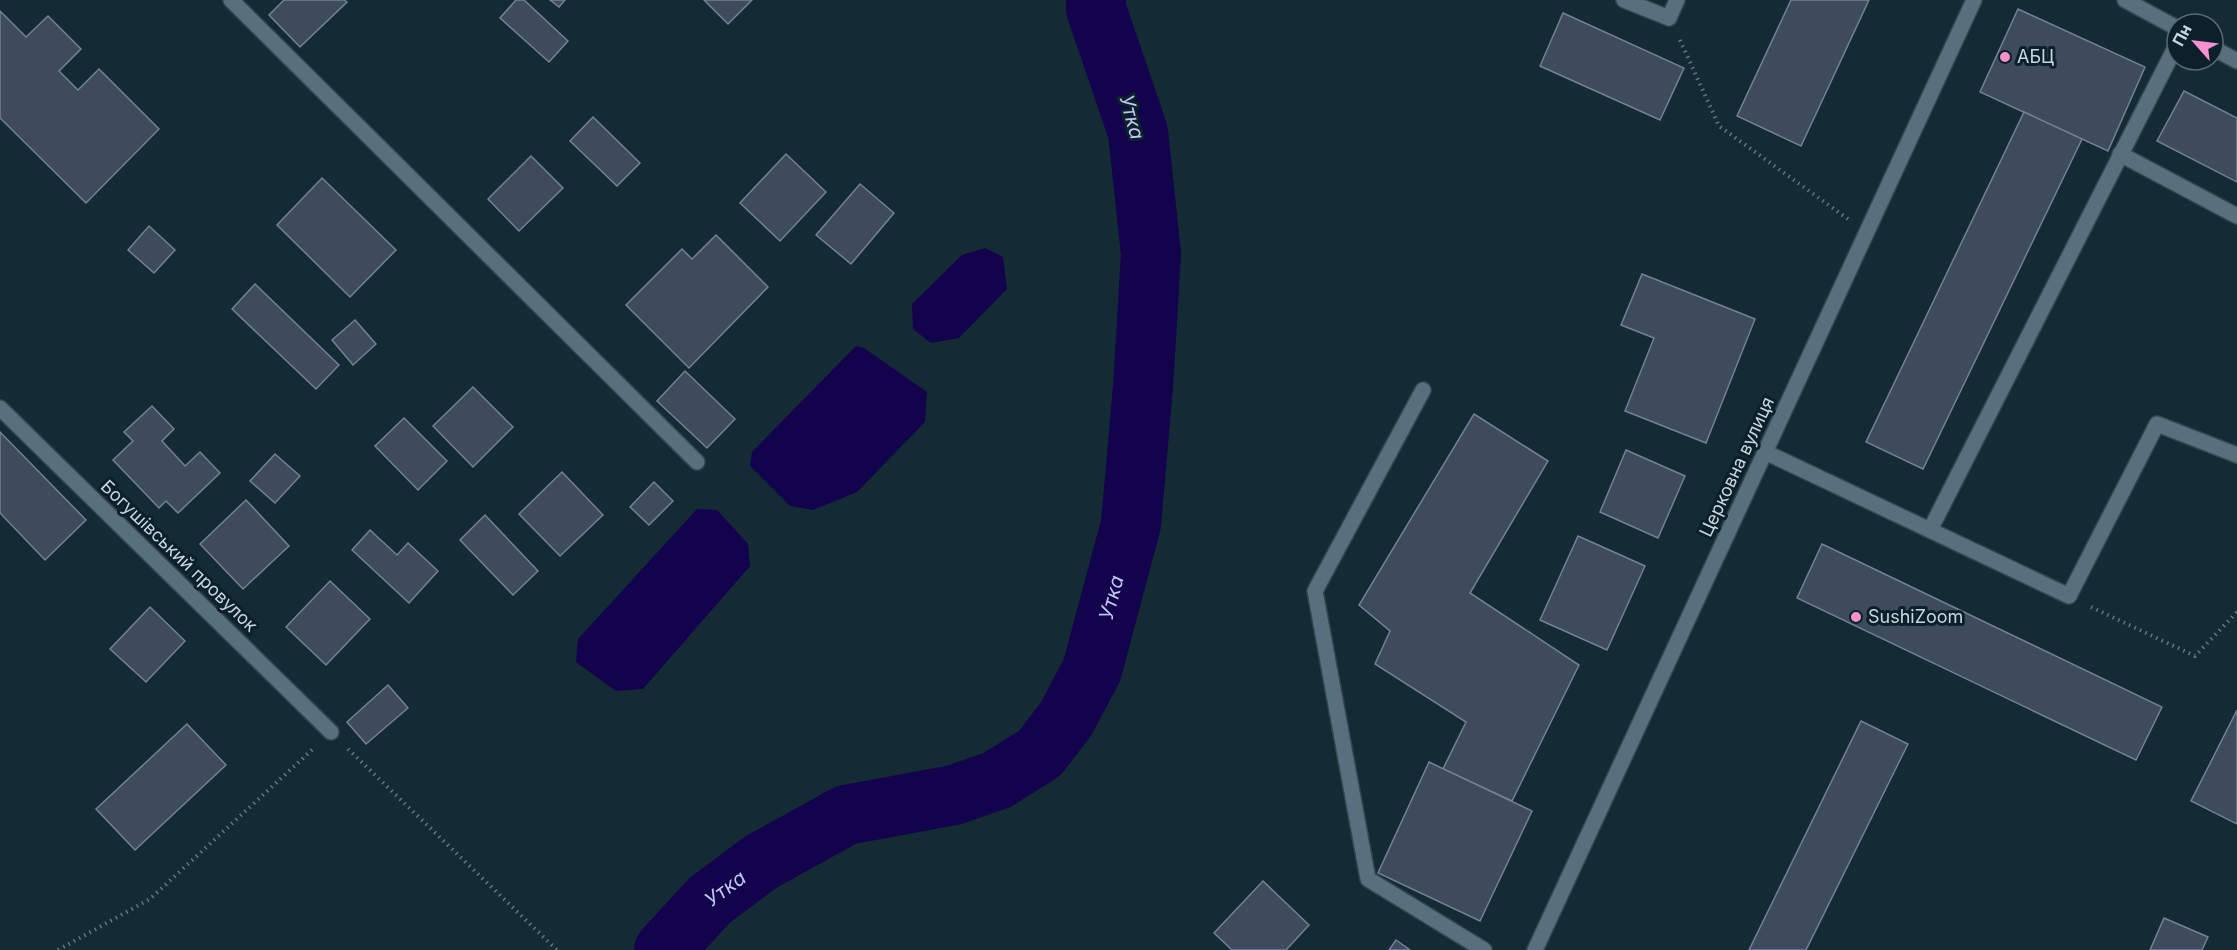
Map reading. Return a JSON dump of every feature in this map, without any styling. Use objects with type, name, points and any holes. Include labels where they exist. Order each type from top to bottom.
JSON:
[{"type":"street","points":[[231,0],[697,462]]},
{"type":"street","points":[[1624,0],[1669,18],[1677,0]]},
{"type":"street","name":"Церковна вулиця","points":[[1535,950],[1974,0]]},
{"type":"street","points":[[2125,0],[2165,22]]},
{"type":"street","points":[[1930,530],[2165,67]]},
{"type":"street","points":[[2120,154],[2237,216]]},
{"type":"street","points":[[1423,390],[1315,591],[1368,879],[1484,950]]},
{"type":"street","name":"Богушівський провулок","points":[[0,408],[331,732]]},
{"type":"street","points":[[1765,452],[2068,596],[2157,424],[2237,456]]},
{"type":"path","points":[[1669,18],[1719,126],[1866,232]]},
{"type":"path","points":[[2068,596],[2195,656],[2237,612]]},
{"type":"path","points":[[58,950],[150,899],[331,732],[557,950]]},
{"type":"shaded area","points":[[985,248],[1003,257],[1007,289],[959,338],[931,343],[913,329],[912,304],[962,255]]},
{"type":"shaded area","points":[[856,346],[864,348],[927,392],[925,422],[857,492],[813,510],[790,506],[750,466],[752,452]]},
{"type":"shaded area","points":[[697,509],[717,510],[748,544],[750,566],[643,689],[616,691],[576,662],[578,639]]},
{"type":"building","points":[[284,0],[344,0],[347,2],[300,47],[269,15]]},
{"type":"building","points":[[516,0],[524,0],[568,41],[549,62],[500,18]]},
{"type":"building","points":[[550,0],[565,0],[559,7]]},
{"type":"building","points":[[704,0],[752,0],[728,24]]},
{"type":"building","points":[[1791,0],[1869,0],[1801,146],[1737,116]]},
{"type":"building","points":[[2018,9],[2145,67],[2108,151],[1980,92]]},
{"type":"building","points":[[0,11],[26,37],[48,16],[81,49],[59,71],[78,90],[99,69],[159,129],[86,203],[0,118]]},
{"type":"building","points":[[1563,13],[1684,68],[1660,120],[1540,66]]},
{"type":"building","points":[[2184,91],[2237,118],[2237,182],[2157,141]]},
{"type":"building","points":[[2024,112],[2082,139],[1923,469],[1866,442]]},
{"type":"building","points":[[593,117],[640,163],[617,186],[570,141]]},
{"type":"building","points":[[786,154],[826,192],[780,241],[740,203]]},
{"type":"building","points":[[531,156],[563,188],[519,231],[488,199]]},
{"type":"building","points":[[322,178],[396,250],[350,297],[277,225]]},
{"type":"building","points":[[860,184],[894,213],[851,264],[816,235]]},
{"type":"building","points":[[149,226],[175,250],[154,273],[128,250]]},
{"type":"building","points":[[716,235],[768,287],[689,368],[626,305],[682,249],[692,259]]},
{"type":"building","points":[[1642,274],[1755,319],[1706,443],[1625,411],[1654,338],[1621,325]]},
{"type":"building","points":[[255,284],[339,365],[316,389],[232,309]]},
{"type":"building","points":[[355,320],[376,344],[353,365],[332,340]]},
{"type":"building","points":[[685,371],[735,419],[707,448],[657,401]]},
{"type":"building","points":[[473,387],[513,427],[473,467],[433,426]]},
{"type":"building","points":[[152,406],[174,429],[162,441],[185,466],[200,452],[220,473],[178,513],[166,501],[159,508],[113,460],[133,441],[124,432]]},
{"type":"building","points":[[1474,414],[1548,461],[1470,593],[1579,665],[1512,801],[1443,769],[1466,722],[1375,664],[1390,631],[1359,605]]},
{"type":"building","points":[[404,418],[447,461],[418,490],[375,446]]},
{"type":"building","points":[[0,432],[86,520],[45,560],[0,513]]},
{"type":"building","points":[[1626,450],[1685,476],[1658,538],[1600,512]]},
{"type":"building","points":[[275,454],[300,476],[275,503],[250,481]]},
{"type":"building","points":[[562,472],[603,515],[560,556],[519,514]]},
{"type":"building","points":[[654,482],[673,501],[649,525],[630,507]]},
{"type":"building","points":[[246,500],[289,546],[243,589],[200,544]]},
{"type":"building","points":[[485,515],[538,571],[513,595],[460,540]]},
{"type":"building","points":[[370,530],[397,555],[408,543],[438,571],[409,603],[352,550]]},
{"type":"building","points":[[1578,536],[1645,566],[1607,650],[1540,620]]},
{"type":"building","points":[[1822,544],[2162,707],[2136,760],[1797,598]]},
{"type":"building","points":[[330,581],[370,619],[326,665],[286,627]]},
{"type":"building","points":[[150,607],[185,641],[146,682],[110,649]]},
{"type":"building","points":[[388,685],[408,708],[366,744],[347,722]]},
{"type":"building","points":[[2237,710],[2237,824],[2191,801]]},
{"type":"building","points":[[1861,721],[1908,744],[1806,950],[1749,950]]},
{"type":"building","points":[[187,724],[226,765],[135,850],[96,809]]},
{"type":"building","points":[[1429,762],[1532,811],[1480,921],[1378,873]]},
{"type":"building","points":[[1263,881],[1309,925],[1286,950],[1232,950],[1214,933]]},
{"type":"building","points":[[2164,918],[2208,937],[2202,950],[2150,950]]},
{"type":"building","points":[[1396,940],[1410,950],[1389,950]]},
{"type":"waterway","name":"Утка","points":[[664,950],[710,900],[761,862],[846,815],[954,795],[997,780],[1040,753],[1066,719],[1092,670],[1131,524],[1143,387],[1151,254],[1138,132],[1096,9],[1096,0]]},
{"type":"place","name":"АБЦ","points":[[2005,57]]},
{"type":"place","name":"SushiZoom","points":[[1856,617]]}]
